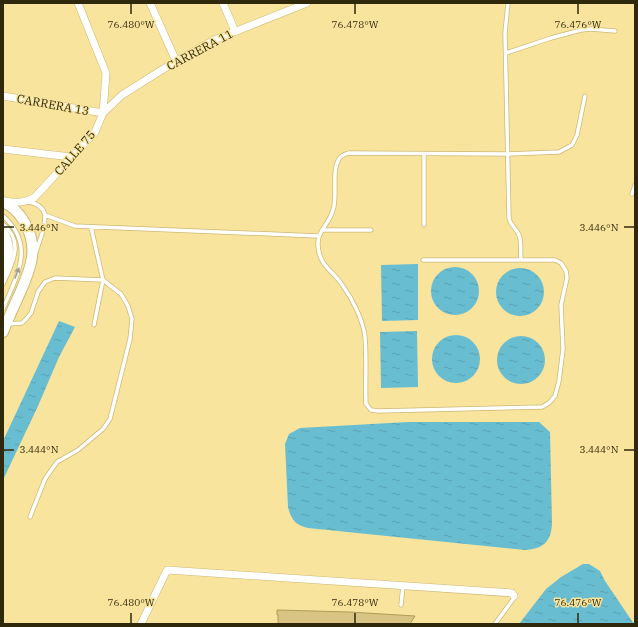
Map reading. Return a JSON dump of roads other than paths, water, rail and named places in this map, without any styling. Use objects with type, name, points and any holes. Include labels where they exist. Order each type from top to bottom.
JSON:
[{"type":"main road","points":[[3,201],[24,221],[31,241],[32,255],[30,268],[5,328]]},
{"type":"main road","points":[[3,231],[8,251],[8,258],[3,272]]},
{"type":"street","name":"CALLE 75","points":[[27,202],[41,191],[95,132],[103,113],[106,73],[78,3]]},
{"type":"street","points":[[150,3],[176,61]]},
{"type":"street","points":[[223,3],[235,31]]},
{"type":"street","name":"CARRERA 11","points":[[103,113],[122,95],[176,61],[214,40],[298,5],[307,3]]},
{"type":"street","name":"CARRERA 13","points":[[3,96],[103,113]]},
{"type":"street","points":[[3,149],[71,157]]},
{"type":"street","points":[[3,201],[19,203],[27,202]]},
{"type":"street","points":[[141,624],[167,570],[512,593],[514,596]]},
{"type":"lane","points":[[508,3],[505,33],[509,218],[510,224],[516,229],[520,236],[521,260]]},
{"type":"lane","points":[[506,53],[581,30],[591,29],[615,31]]},
{"type":"lane","points":[[423,260],[555,260],[561,263],[566,271],[567,278],[561,305],[563,349],[559,381],[555,396],[549,403],[542,407],[371,410],[366,404],[365,336],[362,322],[343,286],[320,259],[318,250],[318,236],[334,209],[336,167],[340,157],[349,153],[508,154],[559,152],[572,145],[577,136],[585,96]]},
{"type":"lane","points":[[424,154],[424,225]]},
{"type":"lane","points":[[632,194],[635,185]]},
{"type":"lane","points":[[27,202],[38,205],[43,210],[45,215],[44,228],[30,268]]},
{"type":"lane","points":[[45,215],[75,226],[318,236]]},
{"type":"lane","points":[[3,216],[15,229],[22,245],[22,260],[3,309]]},
{"type":"lane","points":[[91,227],[103,280],[94,326]]},
{"type":"lane","points":[[322,230],[371,230]]},
{"type":"lane","points":[[3,231],[11,233],[16,249],[14,258],[3,284]]},
{"type":"lane","points":[[5,328],[22,323],[31,313],[38,292],[46,282],[55,278],[103,280],[121,294],[128,306],[132,319],[130,339],[110,419],[103,429],[78,450],[57,462],[45,479],[30,517]]},
{"type":"lane","points":[[402,605],[403,586]]},
{"type":"lane","points":[[495,624],[514,596]]},
{"type":"water","points":[[418,264],[418,320],[382,321],[381,265]]},
{"type":"water","points":[[450,267],[460,267],[469,271],[475,277],[479,286],[479,296],[475,305],[469,311],[460,315],[450,315],[441,311],[435,305],[431,296],[431,286],[435,277],[441,271]]},
{"type":"water","points":[[515,268],[525,268],[534,272],[540,278],[544,287],[544,297],[540,306],[534,312],[525,316],[515,316],[506,312],[500,306],[496,297],[496,287],[500,278],[506,272]]},
{"type":"water","points":[[59,321],[75,327],[59,357],[3,480],[3,441]]},
{"type":"water","points":[[417,331],[418,387],[381,388],[380,332]]},
{"type":"water","points":[[451,335],[461,335],[470,339],[476,345],[480,354],[480,364],[476,373],[470,379],[461,383],[451,383],[442,379],[436,373],[432,364],[432,354],[436,345],[442,339]]},
{"type":"water","points":[[516,336],[526,336],[535,340],[541,346],[545,355],[545,365],[541,374],[535,380],[526,384],[516,384],[507,380],[501,374],[497,365],[497,355],[501,346],[507,340]]},
{"type":"water","points":[[408,422],[539,422],[550,432],[552,524],[548,540],[537,548],[525,550],[308,528],[294,521],[288,507],[285,444],[289,434],[300,428]]},
{"type":"water","points":[[583,564],[589,564],[600,571],[634,624],[519,624],[546,589],[561,577]]}]
